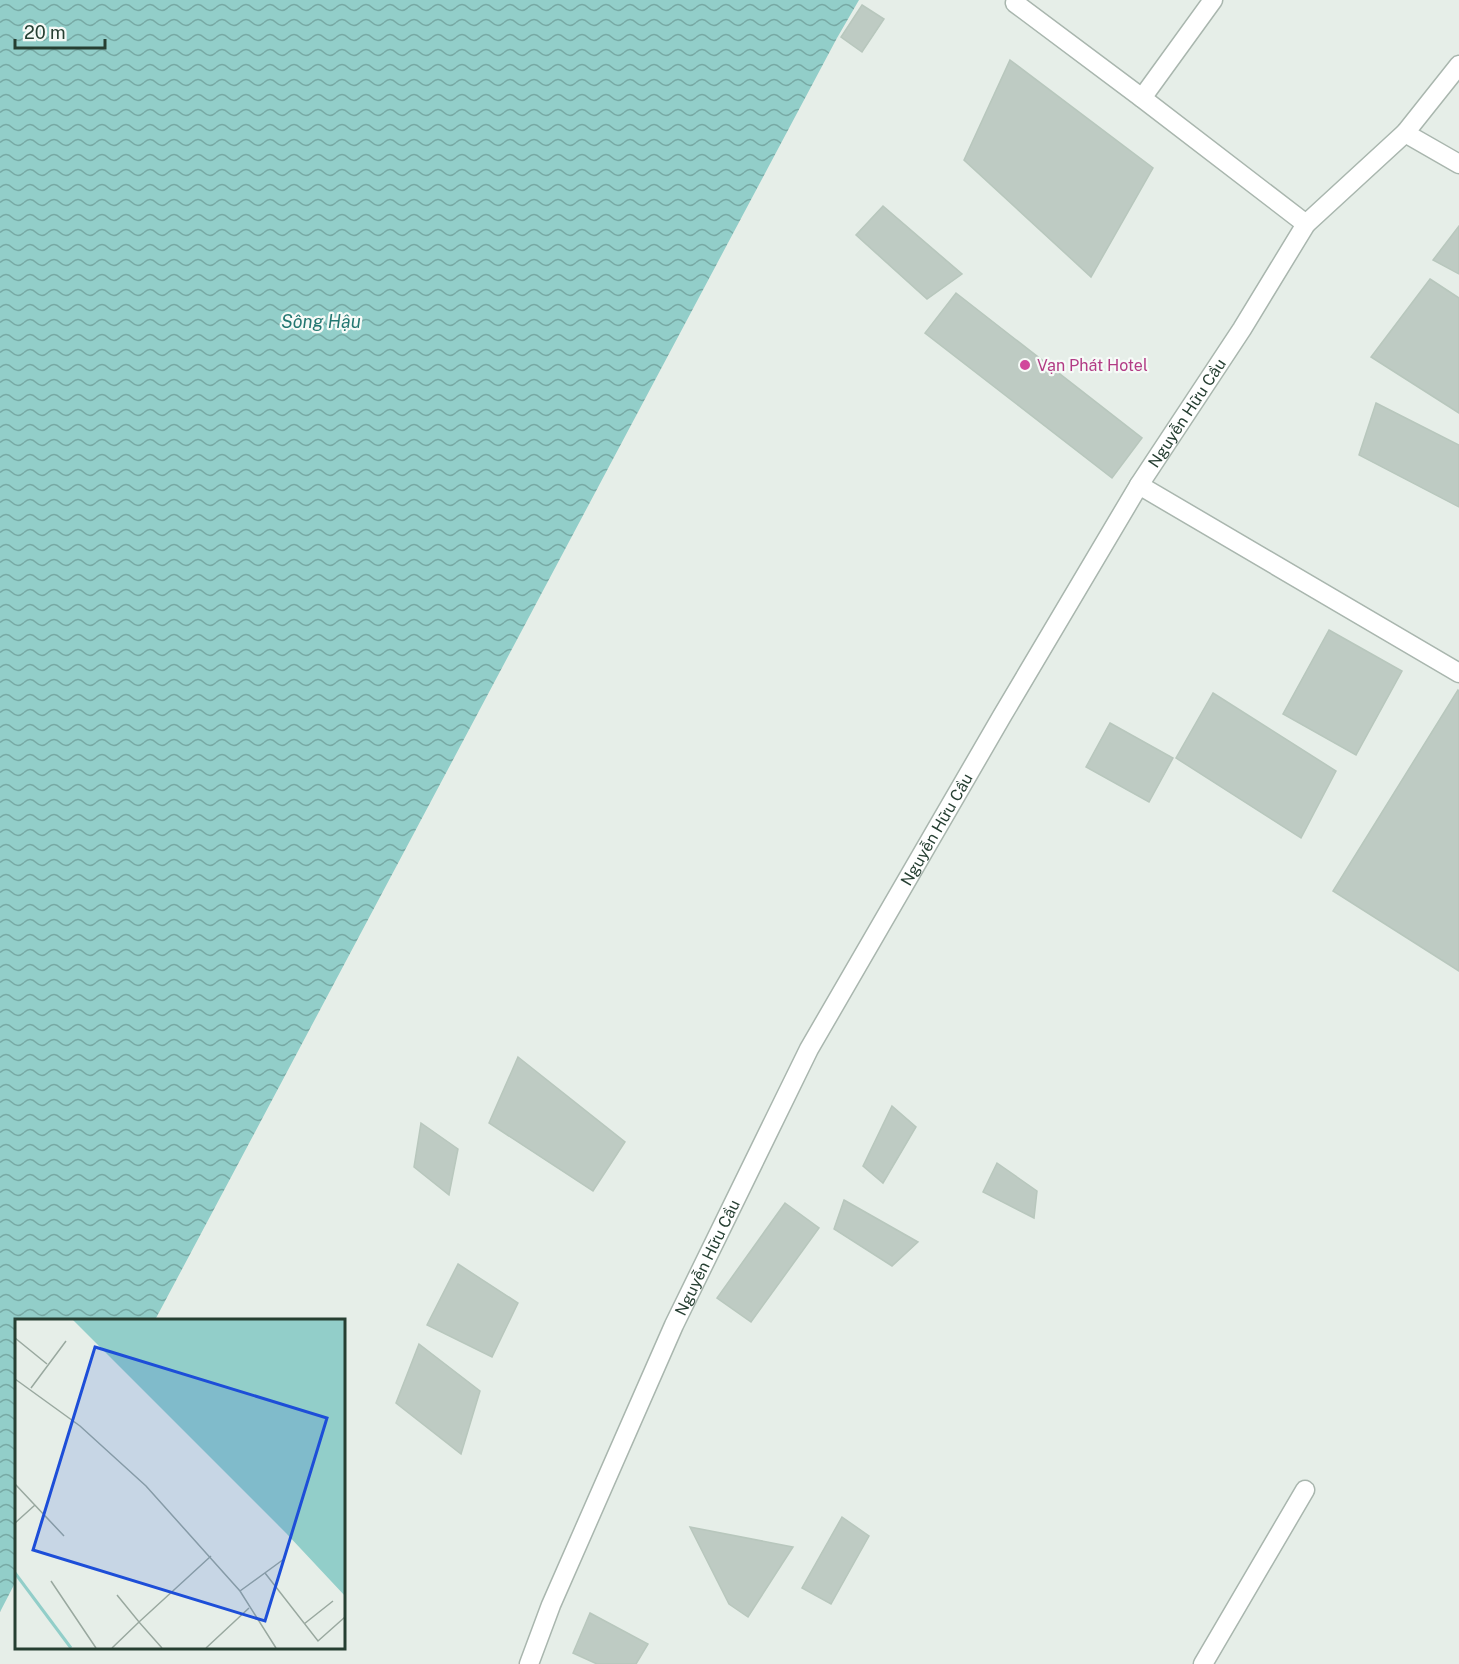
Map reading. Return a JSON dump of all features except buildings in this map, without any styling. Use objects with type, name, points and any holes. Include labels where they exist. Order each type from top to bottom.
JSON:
[{"type":"street","points":[[1142,98],[1213,0]]},
{"type":"street","points":[[1015,3],[1306,224]]},
{"type":"street","name":"Nguyễn Hữu Cầu","points":[[529,1664],[551,1605],[674,1325],[809,1049],[1002,716],[1138,485],[1242,329],[1306,224],[1405,133],[1459,65]]},
{"type":"street","points":[[1405,133],[1459,164]]},
{"type":"street","points":[[1138,485],[1459,673]]},
{"type":"street","points":[[1203,1664],[1305,1490]]},
{"type":"water","name":"Sông Hậu","points":[[0,0],[859,0],[156,1319],[15,1319],[15,1583],[0,1612]]},
{"type":"place","name":"Vạn Phát Hotel","points":[[1025,365]]}]
